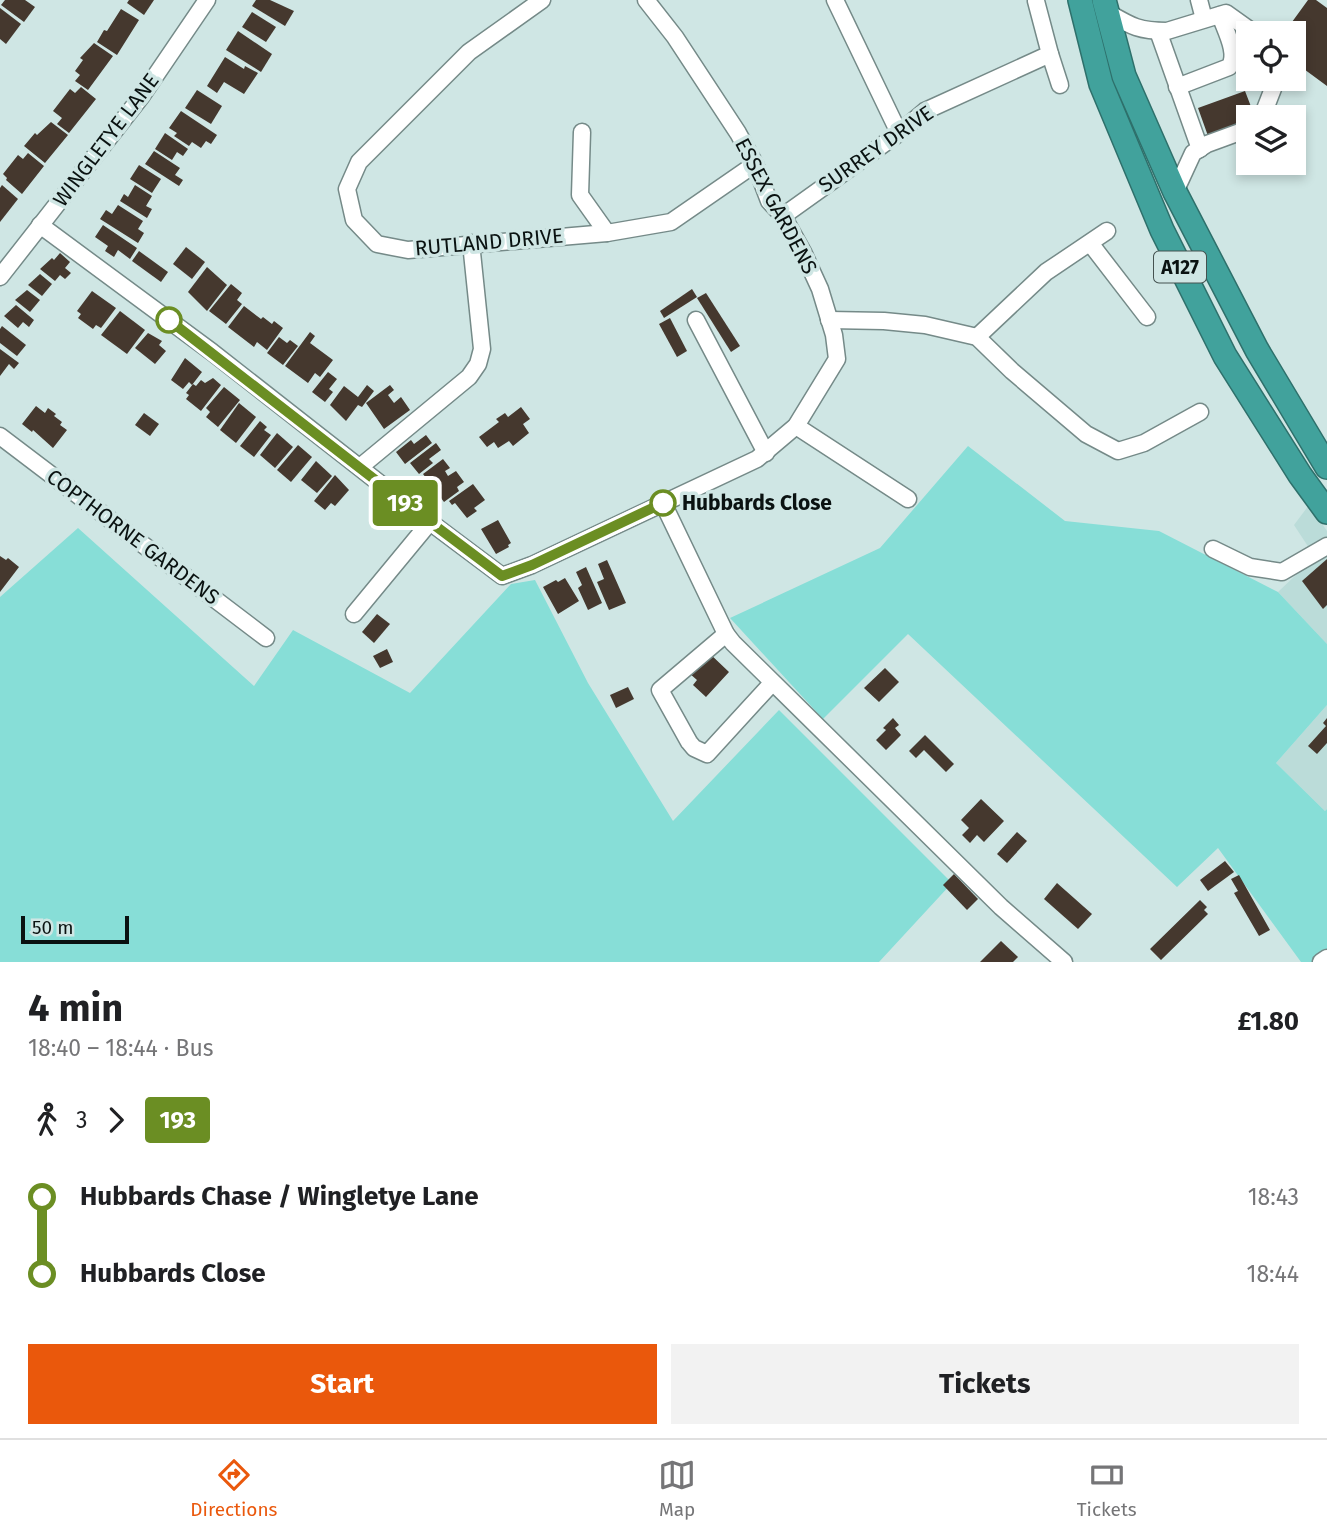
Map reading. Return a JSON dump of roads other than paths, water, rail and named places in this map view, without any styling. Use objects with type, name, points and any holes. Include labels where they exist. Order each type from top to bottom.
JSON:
[{"type":"highway","name":"A127","points":[[1080,0],[1101,84],[1161,230],[1226,356],[1300,475],[1327,512]]},
{"type":"highway","name":"A127","points":[[1106,6],[1124,76],[1175,192],[1257,351],[1327,467]]},
{"type":"street","name":"WINGLETYE LANE","points":[[0,276],[141,97],[208,0]]},
{"type":"street","name":"RUTLAND DRIVE","points":[[542,0],[469,52],[359,162],[347,189],[354,220],[377,244],[408,250],[607,233],[671,222],[755,164]]},
{"type":"street","name":"ESSEX GARDENS","points":[[430,522],[502,576],[532,565],[727,474],[766,453],[796,425],[837,359],[830,320],[820,289],[783,216],[769,201],[755,164],[675,37],[646,0]]},
{"type":"street","points":[[835,0],[899,133]]},
{"type":"street","points":[[1178,87],[1232,64],[1233,55],[1212,17],[1199,0]]},
{"type":"street","points":[[1036,1],[1060,85]]},
{"type":"street","points":[[1106,6],[1136,29],[1167,31],[1226,13],[1237,21]]},
{"type":"street","points":[[1158,31],[1200,149]]},
{"type":"street","name":"SURREY DRIVE","points":[[783,216],[899,133],[925,111],[1049,54]]},
{"type":"street","points":[[582,132],[580,195],[607,233]]},
{"type":"street","points":[[1175,192],[1193,153],[1207,144],[1236,133]]},
{"type":"street","points":[[40,225],[212,352],[430,522],[354,614]]},
{"type":"street","points":[[977,337],[1046,272],[1107,231]]},
{"type":"street","points":[[360,467],[469,377],[478,364],[482,349],[471,243]]},
{"type":"street","points":[[1090,243],[1147,317]]},
{"type":"street","points":[[696,320],[766,453]]},
{"type":"street","points":[[830,320],[925,325],[977,337],[1012,371],[1086,434],[1118,451],[1144,443],[1200,412]]},
{"type":"street","points":[[796,425],[908,499]]},
{"type":"street","name":"COPTHORNE GARDENS","points":[[0,436],[266,638]]},
{"type":"street","points":[[663,503],[729,639],[1001,907],[1064,962]]},
{"type":"street","points":[[1213,549],[1250,567],[1282,572],[1327,546]]},
{"type":"street","points":[[729,639],[660,690],[694,748],[706,754],[772,683]]},
{"type":"street","points":[[1321,962],[1327,958]]},
{"type":"place","name":"Hubbards Close","points":[[663,503]]}]
